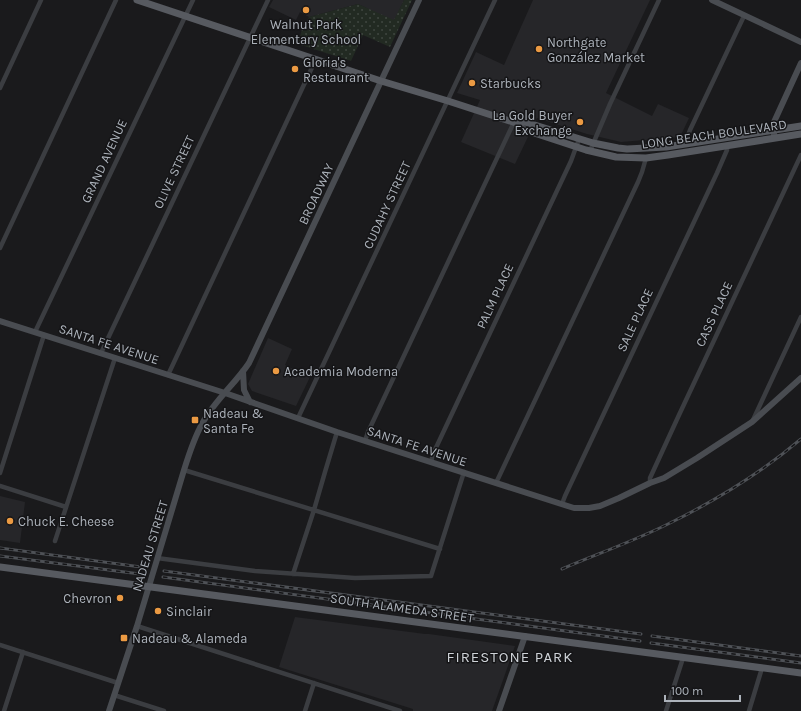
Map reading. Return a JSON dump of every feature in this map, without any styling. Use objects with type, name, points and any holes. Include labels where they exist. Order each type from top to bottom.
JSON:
[{"type":"main road","name":"LONG BEACH BOULEVARD","points":[[137,0],[381,81],[515,123],[522,129],[578,143],[593,143],[627,149],[666,147],[774,134],[801,134]]},
{"type":"main road","name":"BROADWAY","points":[[225,393],[243,371],[252,356],[419,0]]},
{"type":"main road","points":[[712,0],[801,42]]},
{"type":"main road","points":[[774,134],[774,122],[801,63]]},
{"type":"main road","name":"LONG BEACH BOULEVARD","points":[[578,143],[590,151],[616,156],[646,158],[727,146],[801,126]]},
{"type":"main road","name":"SANTA FE AVENUE","points":[[0,321],[225,393],[337,432],[574,508],[600,506],[664,478],[752,422],[801,378]]},
{"type":"main road","points":[[243,371],[244,390],[250,402]]},
{"type":"main road","name":"NADEAU STREET","points":[[109,711],[137,626],[190,451],[202,424],[225,393]]},
{"type":"main road","name":"SOUTH ALAMEDA STREET","points":[[0,567],[801,673]]},
{"type":"main road","points":[[499,711],[525,636]]},
{"type":"street","points":[[0,88],[41,0]]},
{"type":"street","points":[[0,248],[116,0]]},
{"type":"street","name":"GRAND AVENUE","points":[[35,332],[193,0]]},
{"type":"street","name":"OLIVE STREET","points":[[101,353],[268,0]]},
{"type":"street","name":"CUDAHY STREET","points":[[298,418],[495,0]]},
{"type":"street","points":[[590,151],[659,0]]},
{"type":"street","points":[[687,144],[687,138],[690,130],[744,16]]},
{"type":"street","points":[[168,375],[316,59]]},
{"type":"street","points":[[365,441],[515,123]]},
{"type":"street","name":"PALM PLACE","points":[[430,462],[571,161],[578,143]]},
{"type":"street","name":"SALE PLACE","points":[[562,504],[568,488],[717,174],[727,150],[727,146]]},
{"type":"street","name":"CASS PLACE","points":[[650,483],[650,478],[675,422],[801,155]]},
{"type":"street","points":[[496,483],[638,182],[646,158]]},
{"type":"street","points":[[752,422],[801,317]]},
{"type":"street","points":[[0,473],[44,335]]},
{"type":"street","points":[[55,541],[115,358]]},
{"type":"street","points":[[293,574],[337,432]]},
{"type":"street","points":[[184,470],[440,550],[464,472]]},
{"type":"street","points":[[0,486],[66,507]]},
{"type":"street","name":"SOUTH ALAMEDA STREET","points":[[157,558],[255,571],[293,574],[355,578],[431,576],[440,550]]},
{"type":"street","points":[[137,626],[400,711]]},
{"type":"street","points":[[0,645],[118,683]]},
{"type":"street","points":[[4,711],[23,652]]},
{"type":"street","points":[[666,711],[683,658]]},
{"type":"street","points":[[749,711],[762,668]]},
{"type":"street","points":[[305,711],[314,683]]},
{"type":"street","points":[[114,695],[164,711]]},
{"type":"shaded area","name":"Walnut Park Elementary School","points":[[273,0],[404,0],[394,21],[358,4],[309,17],[300,12],[296,20],[269,7]]},
{"type":"shaded area","points":[[404,0],[412,0],[390,47],[363,35],[351,61],[298,44],[302,29],[309,17],[358,4],[394,20]]},
{"type":"shaded area","points":[[533,0],[650,0],[606,93],[652,116],[658,104],[689,118],[680,137],[621,142],[587,134],[537,118],[515,164],[461,142],[480,100],[457,93],[476,52],[504,65]]},
{"type":"shaded area","name":"Academia Moderna","points":[[268,338],[292,349],[285,365],[310,377],[296,406],[252,391],[248,384]]},
{"type":"shaded area","name":"Chuck E. Cheese","points":[[0,496],[25,502],[20,543],[0,540]]},
{"type":"shaded area","points":[[295,617],[515,646],[492,711],[413,711],[413,709],[279,667]]},
{"type":"railway","points":[[562,569],[642,536],[703,506],[754,475],[801,439]]},
{"type":"railway","points":[[0,548],[141,567]]},
{"type":"railway","points":[[0,556],[140,574]]},
{"type":"railway","points":[[164,571],[641,634]]},
{"type":"railway","points":[[163,577],[640,641]]},
{"type":"railway","points":[[652,636],[801,656]]},
{"type":"railway","points":[[651,643],[801,663]]},
{"type":"place","name":"Walnut Park Elementary School","points":[[306,10]]},
{"type":"place","name":"Northgate González Market","points":[[539,49]]},
{"type":"place","name":"Gloria's Restaurant","points":[[295,69]]},
{"type":"place","name":"Starbucks","points":[[472,83]]},
{"type":"place","name":"La Gold Buyer Exchange","points":[[580,122]]},
{"type":"place","name":"Academia Moderna","points":[[276,371]]},
{"type":"place","name":"Nadeau & Santa Fe","points":[[195,420]]},
{"type":"place","name":"Chuck E. Cheese","points":[[10,521]]},
{"type":"place","name":"Chevron","points":[[120,598]]},
{"type":"place","name":"Sinclair","points":[[158,611]]},
{"type":"place","name":"Nadeau & Alameda","points":[[124,638]]},
{"type":"district","name":"FIRESTONE PARK","points":[[510,657]]}]
